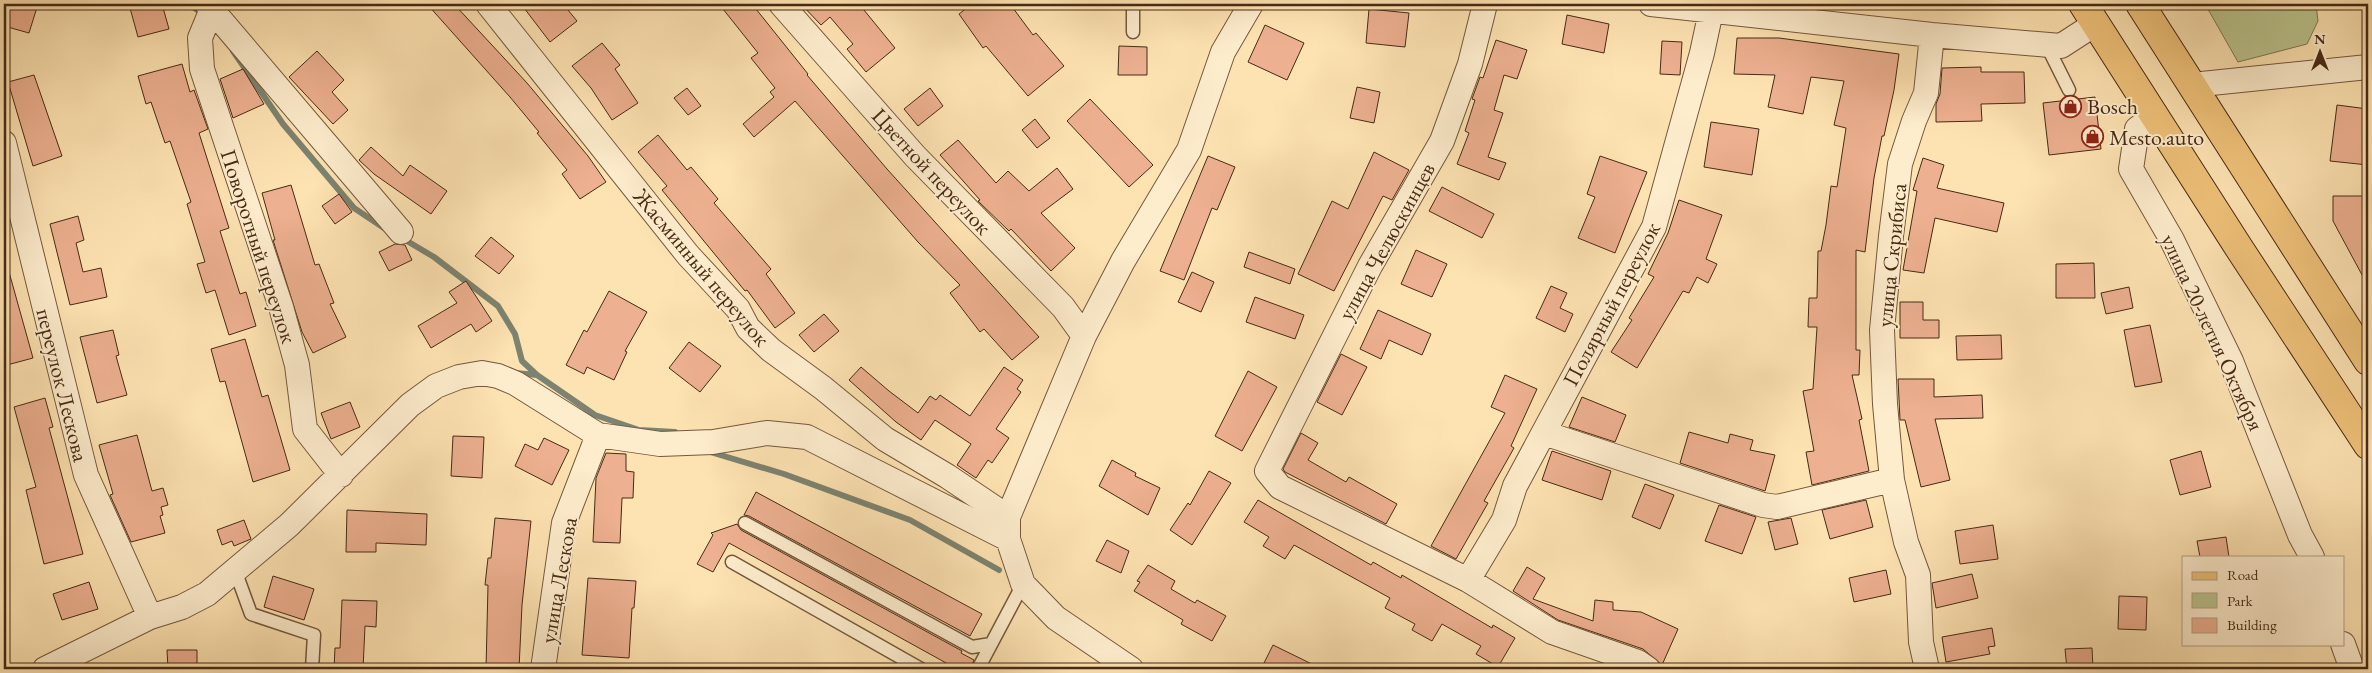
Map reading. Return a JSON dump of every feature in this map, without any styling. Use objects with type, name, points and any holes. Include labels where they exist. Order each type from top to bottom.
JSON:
[{"type":"main road","points":[[2140,4],[2368,362]]},
{"type":"main road","points":[[2089,14],[2368,445]]},
{"type":"street","name":"Жасминный переулок","points":[[488,4],[688,255],[738,309],[754,333],[771,350],[823,388],[884,439],[947,476],[1008,528]]},
{"type":"street","name":"Цветной переулок","points":[[781,4],[915,156],[1063,307],[1084,336]]},
{"type":"street","points":[[1131,669],[1056,618],[1023,584],[1008,528],[1084,336],[1123,261],[1189,150],[1223,52],[1251,4]]},
{"type":"street","name":"улица Челюскинцев","points":[[1468,580],[1280,487],[1267,470],[1370,266],[1442,141],[1470,64],[1485,4]]},
{"type":"street","points":[[1651,4],[1932,35],[2061,46],[2089,14]]},
{"type":"street","points":[[209,6],[401,232]]},
{"type":"street","name":"Поворотный переулок","points":[[209,6],[200,38],[202,69],[281,308],[297,365],[305,429],[341,475]]},
{"type":"street","name":"Полярный переулок","points":[[1468,580],[1504,520],[1514,486],[1654,227],[1702,53],[1711,11]]},
{"type":"street","name":"улица Скрибиса","points":[[1927,669],[1921,642],[1918,575],[1906,542],[1892,480],[1885,404],[1882,330],[1900,164],[1914,121],[1926,93],[1930,70],[1932,35]]},
{"type":"street","points":[[2192,85],[2368,67]]},
{"type":"street","name":"улица 20-летия Октября","points":[[2155,116],[2137,129],[2131,169],[2172,240],[2231,361],[2300,535],[2311,556]]},
{"type":"street","name":"переулок Лескова","points":[[4,143],[86,475],[150,617]]},
{"type":"street","points":[[45,669],[150,617],[182,607],[207,594],[289,524],[410,406],[436,386],[459,377],[482,374],[498,376],[515,383],[598,435],[660,444],[713,442],[767,433],[807,437],[1008,528]]},
{"type":"street","points":[[1544,433],[1763,505],[1777,507],[1892,480]]},
{"type":"street","name":"улица Лескова","points":[[543,669],[564,523],[598,435]]},
{"type":"street","points":[[1468,580],[1552,632],[1638,662],[1648,669]]},
{"type":"street","points":[[2344,646],[2352,669]]},
{"type":"lane","points":[[1133,4],[1133,32]]},
{"type":"lane","points":[[2046,44],[2069,90]]},
{"type":"lane","points":[[745,523],[972,647],[991,644]]},
{"type":"lane","points":[[732,562],[921,669]]},
{"type":"lane","points":[[235,570],[251,614],[314,635],[312,669]]},
{"type":"lane","points":[[978,669],[1023,584]]},
{"type":"green space","points":[[2205,4],[2316,4],[2318,21],[2307,44],[2238,62]]},
{"type":"building","points":[[4,4],[38,4],[29,33],[4,26]]},
{"type":"building","points":[[148,4],[162,4],[169,29],[138,37],[130,8]]},
{"type":"building","points":[[427,4],[454,4],[527,83],[588,156],[606,182],[580,199],[562,174],[567,170],[537,133],[539,132]]},
{"type":"building","points":[[521,4],[563,4],[577,21],[550,42]]},
{"type":"building","points":[[719,4],[752,4],[807,75],[887,169],[1039,337],[1012,360],[984,329],[980,332],[950,293],[960,285],[918,242],[795,101],[754,137],[743,124],[774,97],[770,92],[775,88],[751,58],[758,53]]},
{"type":"building","points":[[801,4],[859,4],[895,48],[866,72],[847,49],[853,44],[830,17],[821,25]]},
{"type":"building","points":[[972,4],[1010,4],[1033,35],[1036,33],[1064,66],[1028,96],[986,46],[983,48],[959,14]]},
{"type":"building","points":[[1369,9],[1409,13],[1405,47],[1366,43]]},
{"type":"building","points":[[1567,15],[1609,24],[1604,53],[1562,44]]},
{"type":"building","points":[[1265,25],[1304,43],[1287,80],[1248,62]]},
{"type":"building","points":[[1737,38],[1779,38],[1899,54],[1894,90],[1884,136],[1882,136],[1874,178],[1865,252],[1856,250],[1856,350],[1860,350],[1859,375],[1852,375],[1862,419],[1859,420],[1869,471],[1812,485],[1806,452],[1814,451],[1803,391],[1813,389],[1817,327],[1808,327],[1809,298],[1817,298],[1818,251],[1821,251],[1831,186],[1837,187],[1846,128],[1834,125],[1844,81],[1811,77],[1803,114],[1768,107],[1775,75],[1734,74]]},
{"type":"building","points":[[1496,40],[1527,50],[1517,79],[1504,75],[1494,110],[1503,113],[1488,157],[1506,163],[1499,180],[1457,164],[1469,133],[1465,131],[1475,100],[1472,99],[1480,77],[1483,78]]},
{"type":"building","points":[[1662,41],[1682,42],[1680,75],[1660,74]]},
{"type":"building","points":[[602,43],[620,65],[615,69],[638,103],[612,120],[591,88],[572,66]]},
{"type":"building","points":[[1119,46],[1147,47],[1147,75],[1118,75]]},
{"type":"building","points":[[317,51],[344,80],[332,92],[348,110],[333,124],[289,77]]},
{"type":"building","points":[[182,64],[190,92],[194,90],[208,129],[199,133],[229,228],[220,231],[240,294],[246,292],[256,326],[229,335],[215,290],[206,293],[197,264],[205,262],[187,204],[191,202],[170,141],[165,143],[151,102],[146,104],[138,76]]},
{"type":"building","points":[[1981,67],[1981,72],[2024,72],[2025,103],[1981,104],[1982,121],[1936,122],[1936,104],[1940,94],[1942,68]]},
{"type":"building","points":[[243,69],[264,104],[233,118],[220,79]]},
{"type":"building","points":[[34,75],[62,156],[33,166],[8,82]]},
{"type":"building","points":[[1357,87],[1380,92],[1374,123],[1350,118]]},
{"type":"building","points":[[687,88],[701,106],[688,115],[674,98]]},
{"type":"building","points":[[930,88],[943,106],[918,126],[904,109]]},
{"type":"building","points":[[2095,97],[2101,149],[2049,155],[2043,103]]},
{"type":"building","points":[[1090,99],[1153,165],[1129,187],[1067,121]]},
{"type":"building","points":[[2337,105],[2368,109],[2368,165],[2330,161]]},
{"type":"building","points":[[1035,119],[1050,138],[1037,148],[1022,130]]},
{"type":"building","points":[[1711,122],[1759,129],[1752,175],[1704,167]]},
{"type":"building","points":[[658,135],[687,170],[691,167],[718,199],[714,203],[771,269],[766,274],[795,313],[775,328],[747,290],[745,291],[662,190],[667,186],[638,152]]},
{"type":"building","points":[[958,140],[996,183],[1008,171],[1029,191],[1057,168],[1073,189],[1041,213],[1075,248],[1051,271],[1011,229],[1009,231],[978,201],[980,200],[940,155]]},
{"type":"building","points":[[371,147],[403,176],[410,165],[447,191],[431,214],[374,174],[359,160]]},
{"type":"building","points":[[1374,152],[1409,170],[1392,200],[1383,196],[1334,291],[1298,274],[1332,201],[1348,209]]},
{"type":"building","points":[[1208,156],[1235,167],[1217,210],[1212,208],[1184,280],[1160,271]]},
{"type":"building","points":[[1600,156],[1647,172],[1615,253],[1578,238],[1595,197],[1587,194]]},
{"type":"building","points":[[1923,158],[1944,165],[1937,188],[2004,203],[1997,232],[1935,218],[1924,273],[1903,270],[1917,191],[1913,190]]},
{"type":"building","points":[[291,185],[315,265],[319,264],[334,303],[330,304],[346,337],[313,353],[302,332],[273,240],[275,240],[262,193]]},
{"type":"building","points":[[1442,187],[1494,214],[1482,238],[1429,211]]},
{"type":"building","points":[[339,194],[352,212],[335,224],[322,206]]},
{"type":"building","points":[[2333,196],[2368,196],[2368,286],[2333,221]]},
{"type":"building","points":[[1679,200],[1722,215],[1706,259],[1717,264],[1708,283],[1697,277],[1689,293],[1683,291],[1637,368],[1611,352],[1632,320],[1629,318],[1654,277],[1648,274],[1668,233]]},
{"type":"building","points":[[78,216],[84,240],[76,243],[83,272],[101,268],[107,297],[70,305],[50,224]]},
{"type":"building","points":[[491,237],[514,256],[499,274],[475,256]]},
{"type":"building","points":[[395,244],[405,245],[412,260],[389,271],[379,252]]},
{"type":"building","points":[[1416,250],[1447,264],[1432,297],[1401,284]]},
{"type":"building","points":[[1249,252],[1295,269],[1290,284],[1244,267]]},
{"type":"building","points":[[2094,263],[2095,298],[2056,298],[2056,264]]},
{"type":"building","points":[[9,272],[33,358],[7,365],[4,353],[4,273]]},
{"type":"building","points":[[1192,272],[1214,282],[1201,312],[1178,302]]},
{"type":"building","points":[[466,281],[492,321],[476,332],[471,324],[431,348],[418,326],[457,303],[449,292]]},
{"type":"building","points":[[1551,286],[1567,293],[1560,308],[1573,314],[1565,332],[1536,318]]},
{"type":"building","points":[[2129,287],[2133,308],[2106,314],[2101,293]]},
{"type":"building","points":[[609,291],[647,312],[625,351],[627,352],[614,380],[587,367],[584,374],[566,365],[584,330],[587,332]]},
{"type":"building","points":[[1255,297],[1304,315],[1295,339],[1246,322]]},
{"type":"building","points":[[1900,302],[1923,302],[1923,320],[1939,320],[1939,338],[1900,338]]},
{"type":"building","points":[[1378,310],[1431,334],[1422,355],[1389,340],[1381,359],[1360,349]]},
{"type":"building","points":[[824,314],[839,331],[814,352],[799,335]]},
{"type":"building","points":[[2150,325],[2162,382],[2135,387],[2124,330]]},
{"type":"building","points":[[113,330],[119,355],[116,356],[127,395],[97,403],[80,337]]},
{"type":"building","points":[[2001,335],[2002,359],[1957,360],[1956,336]]},
{"type":"building","points":[[245,339],[262,397],[268,395],[290,470],[253,482],[225,381],[220,382],[211,349]]},
{"type":"building","points":[[689,342],[721,366],[700,392],[669,368]]},
{"type":"building","points":[[1341,354],[1367,367],[1342,415],[1317,402]]},
{"type":"building","points":[[861,367],[918,413],[930,396],[936,400],[940,395],[970,416],[1004,367],[1023,380],[1017,389],[1021,392],[996,429],[1009,438],[992,463],[988,460],[976,478],[957,465],[971,444],[935,420],[921,440],[896,422],[849,380]]},
{"type":"building","points":[[1248,371],[1277,387],[1242,451],[1215,436]]},
{"type":"building","points":[[1505,375],[1537,389],[1511,446],[1514,448],[1484,501],[1488,503],[1456,559],[1431,546],[1505,413],[1491,407]]},
{"type":"building","points":[[1898,379],[1934,379],[1934,397],[1982,395],[1983,418],[1935,419],[1950,480],[1921,487],[1905,420],[1900,420]]},
{"type":"building","points":[[1582,397],[1626,415],[1615,442],[1569,427]]},
{"type":"building","points":[[45,398],[53,427],[49,428],[83,554],[44,564],[26,490],[36,487],[14,407]]},
{"type":"building","points":[[350,402],[360,427],[331,439],[321,413]]},
{"type":"building","points":[[1689,432],[1728,443],[1730,434],[1753,440],[1750,450],[1775,455],[1765,491],[1680,463]]},
{"type":"building","points":[[1301,433],[1318,443],[1308,460],[1346,482],[1349,477],[1397,504],[1386,524],[1285,472],[1283,469]]},
{"type":"building","points":[[137,435],[152,491],[163,488],[168,505],[161,507],[163,515],[160,516],[165,533],[131,542],[110,495],[113,494],[99,445]]},
{"type":"building","points":[[453,436],[484,437],[482,478],[451,476]]},
{"type":"building","points":[[544,438],[569,450],[552,485],[515,466],[525,444],[538,450]]},
{"type":"building","points":[[1552,451],[1611,471],[1602,500],[1542,480]]},
{"type":"building","points":[[2201,451],[2211,487],[2180,495],[2170,460]]},
{"type":"building","points":[[606,453],[626,454],[626,471],[634,472],[633,498],[622,498],[620,543],[593,542],[596,478]]},
{"type":"building","points":[[1112,460],[1136,473],[1135,476],[1160,488],[1148,515],[1099,486]]},
{"type":"building","points":[[1209,471],[1231,483],[1192,545],[1170,530],[1188,503],[1190,505]]},
{"type":"building","points":[[1645,484],[1674,495],[1660,529],[1632,517]]},
{"type":"building","points":[[756,492],[982,614],[970,636],[744,515]]},
{"type":"building","points":[[1258,500],[1371,565],[1373,562],[1401,578],[1402,575],[1492,628],[1493,625],[1515,638],[1498,667],[1476,654],[1481,646],[1442,624],[1432,641],[1412,630],[1415,624],[1385,608],[1390,598],[1294,545],[1285,559],[1263,546],[1269,537],[1244,522]]},
{"type":"building","points":[[1866,500],[1873,527],[1830,539],[1822,510]]},
{"type":"building","points":[[1719,505],[1756,517],[1742,554],[1705,541]]},
{"type":"building","points":[[347,510],[427,514],[426,545],[376,543],[376,552],[346,552]]},
{"type":"building","points":[[495,518],[531,521],[522,605],[519,669],[486,669],[488,585],[485,585],[488,558],[491,558]]},
{"type":"building","points":[[1791,518],[1798,544],[1775,550],[1768,522]]},
{"type":"building","points":[[244,520],[251,539],[234,546],[232,541],[222,545],[217,530]]},
{"type":"building","points":[[737,524],[741,530],[962,651],[961,653],[974,660],[970,669],[957,669],[729,543],[713,572],[697,564],[713,535],[711,533]]},
{"type":"building","points":[[1993,525],[1998,559],[1960,564],[1955,531]]},
{"type":"building","points":[[2226,537],[2229,556],[2200,556],[2197,541]]},
{"type":"building","points":[[1107,540],[1129,551],[1121,573],[1096,561]]},
{"type":"building","points":[[1148,565],[1175,581],[1171,589],[1195,603],[1197,600],[1226,616],[1212,641],[1181,624],[1183,620],[1134,591],[1140,582],[1137,581]]},
{"type":"building","points":[[1527,567],[1545,578],[1533,599],[1593,621],[1595,600],[1613,602],[1613,610],[1641,612],[1678,629],[1662,665],[1643,649],[1558,620],[1513,591]]},
{"type":"building","points":[[1886,570],[1891,594],[1854,602],[1849,578]]},
{"type":"building","points":[[1972,574],[1978,598],[1936,608],[1932,583]]},
{"type":"building","points":[[273,576],[314,589],[304,620],[264,607]]},
{"type":"building","points":[[588,578],[636,581],[634,608],[632,608],[629,658],[582,655]]},
{"type":"building","points":[[89,582],[98,609],[62,620],[53,594]]},
{"type":"building","points":[[2119,596],[2147,597],[2146,630],[2118,629]]},
{"type":"building","points":[[342,600],[377,601],[376,627],[365,626],[363,669],[334,669],[335,648],[340,648]]},
{"type":"building","points":[[1992,628],[1995,646],[1988,647],[1990,654],[1946,662],[1942,637]]},
{"type":"building","points":[[1273,645],[1322,669],[1261,669]]},
{"type":"building","points":[[2092,648],[2093,669],[2067,669],[2065,649]]},
{"type":"building","points":[[167,650],[197,650],[197,669],[168,669]]},
{"type":"waterway","points":[[189,4],[199,11]]},
{"type":"waterway","points":[[233,51],[283,124],[354,208],[384,228]]},
{"type":"waterway","points":[[402,238],[434,257],[498,306],[515,334],[522,361],[537,375],[595,415],[639,430],[675,432]]},
{"type":"waterway","points":[[515,373],[537,375]]},
{"type":"waterway","points":[[707,451],[784,474],[910,520],[999,570]]},
{"type":"waterway","points":[[28,669],[40,664]]},
{"type":"place","name":"Bosch","points":[[2071,106]]},
{"type":"place","name":"Mesto.auto","points":[[2093,137]]}]
